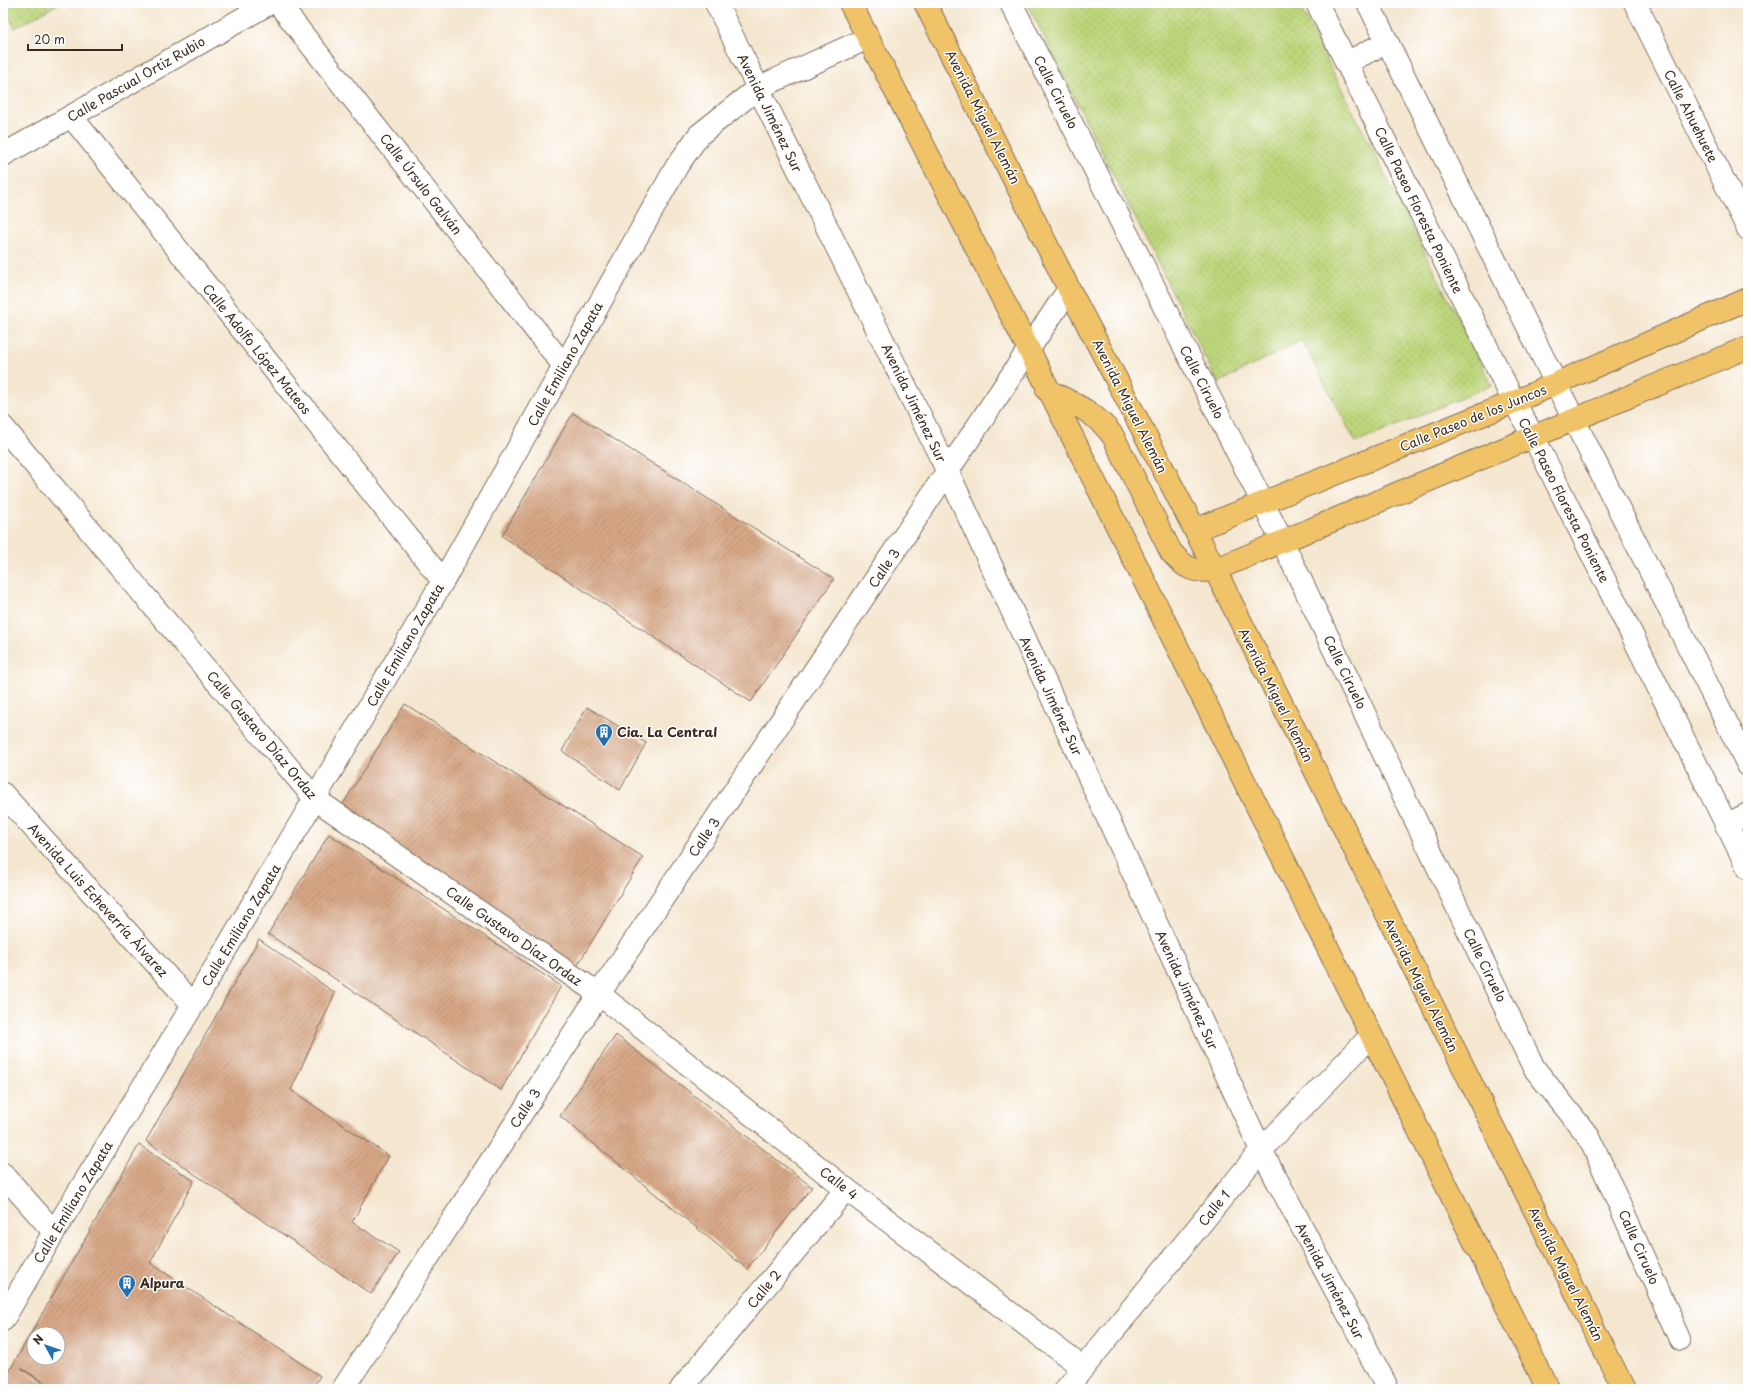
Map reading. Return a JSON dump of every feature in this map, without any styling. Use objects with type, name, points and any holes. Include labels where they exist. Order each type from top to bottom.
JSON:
[{"type":"main road","points":[[850,3],[1028,348],[1047,390],[1548,1389]]},
{"type":"main road","name":"Avenida Miguel Alemán","points":[[925,3],[1069,289],[1195,530],[1624,1389]]},
{"type":"main road","name":"Calle Paseo de los Juncos","points":[[1195,530],[1514,402],[1748,299]]},
{"type":"main road","points":[[1047,390],[1090,412],[1103,423],[1110,432],[1171,552],[1181,564],[1192,570],[1202,572],[1214,570],[1748,347]]},
{"type":"street","name":"Calle Pascual Ortiz Rubio","points":[[3,155],[270,3]]},
{"type":"street","name":"Calle Úrsulo Galván","points":[[278,3],[564,366]]},
{"type":"street","name":"Avenida Jiménez Sur","points":[[716,3],[948,472],[1261,1150],[1388,1389]]},
{"type":"street","name":"Calle Ciruelo","points":[[1011,3],[1282,541],[1534,1068],[1589,1137],[1680,1339]]},
{"type":"street","name":"Calle Paseo Floresta Poniente","points":[[1317,3],[1514,402],[1533,436],[1748,868]]},
{"type":"street","points":[[1368,3],[1574,420],[1748,765]]},
{"type":"street","name":"Calle Ahuehuete","points":[[1634,3],[1748,229]]},
{"type":"street","name":"Calle Emiliano Zapata","points":[[3,1320],[54,1232],[193,1005],[443,581],[690,146],[712,124],[758,88],[868,38]]},
{"type":"street","points":[[1346,63],[1387,42]]},
{"type":"street","name":"Calle Adolfo López Mateos","points":[[71,116],[443,581]]},
{"type":"street","name":"Calle 3","points":[[343,1389],[599,994],[948,472],[1028,348],[1069,289]]},
{"type":"street","name":"Calle Gustavo Díaz Ordaz","points":[[3,427],[315,799],[599,994]]},
{"type":"street","name":"Avenida Luis Echeverría Álvarez","points":[[3,794],[193,1005]]},
{"type":"street","points":[[1726,825],[1748,814]]},
{"type":"street","name":"Calle 4","points":[[599,994],[846,1189],[1083,1368]]},
{"type":"street","name":"Calle 1","points":[[1066,1389],[1261,1150],[1371,1036]]},
{"type":"street","points":[[3,1174],[54,1232]]},
{"type":"street","name":"Calle 2","points":[[682,1389],[846,1189]]},
{"type":"green space","points":[[3,3],[60,3],[15,28]]},
{"type":"green space","points":[[1027,3],[1298,3],[1492,385],[1356,443],[1302,340],[1218,383]]},
{"type":"building","points":[[573,413],[834,579],[751,702],[502,536]]},
{"type":"building","points":[[405,704],[643,857],[577,966],[341,807]]},
{"type":"building","name":"Cia. La Central","points":[[587,707],[646,743],[620,790],[562,751]]},
{"type":"building","points":[[329,834],[561,986],[501,1090],[268,934]]},
{"type":"building","points":[[259,939],[335,993],[291,1090],[389,1156],[352,1222],[399,1252],[371,1294],[146,1141]]},
{"type":"building","points":[[616,1035],[812,1187],[747,1269],[560,1116]]},
{"type":"building","name":"Alpura","points":[[139,1145],[194,1181],[150,1263],[320,1376],[312,1389],[55,1389],[21,1368],[51,1389],[3,1389],[3,1383],[26,1342],[26,1366],[66,1366],[66,1326],[35,1326]]},
{"type":"place","name":"Cia. La Central","points":[[604,747]]},
{"type":"place","name":"Alpura","points":[[127,1298]]}]
